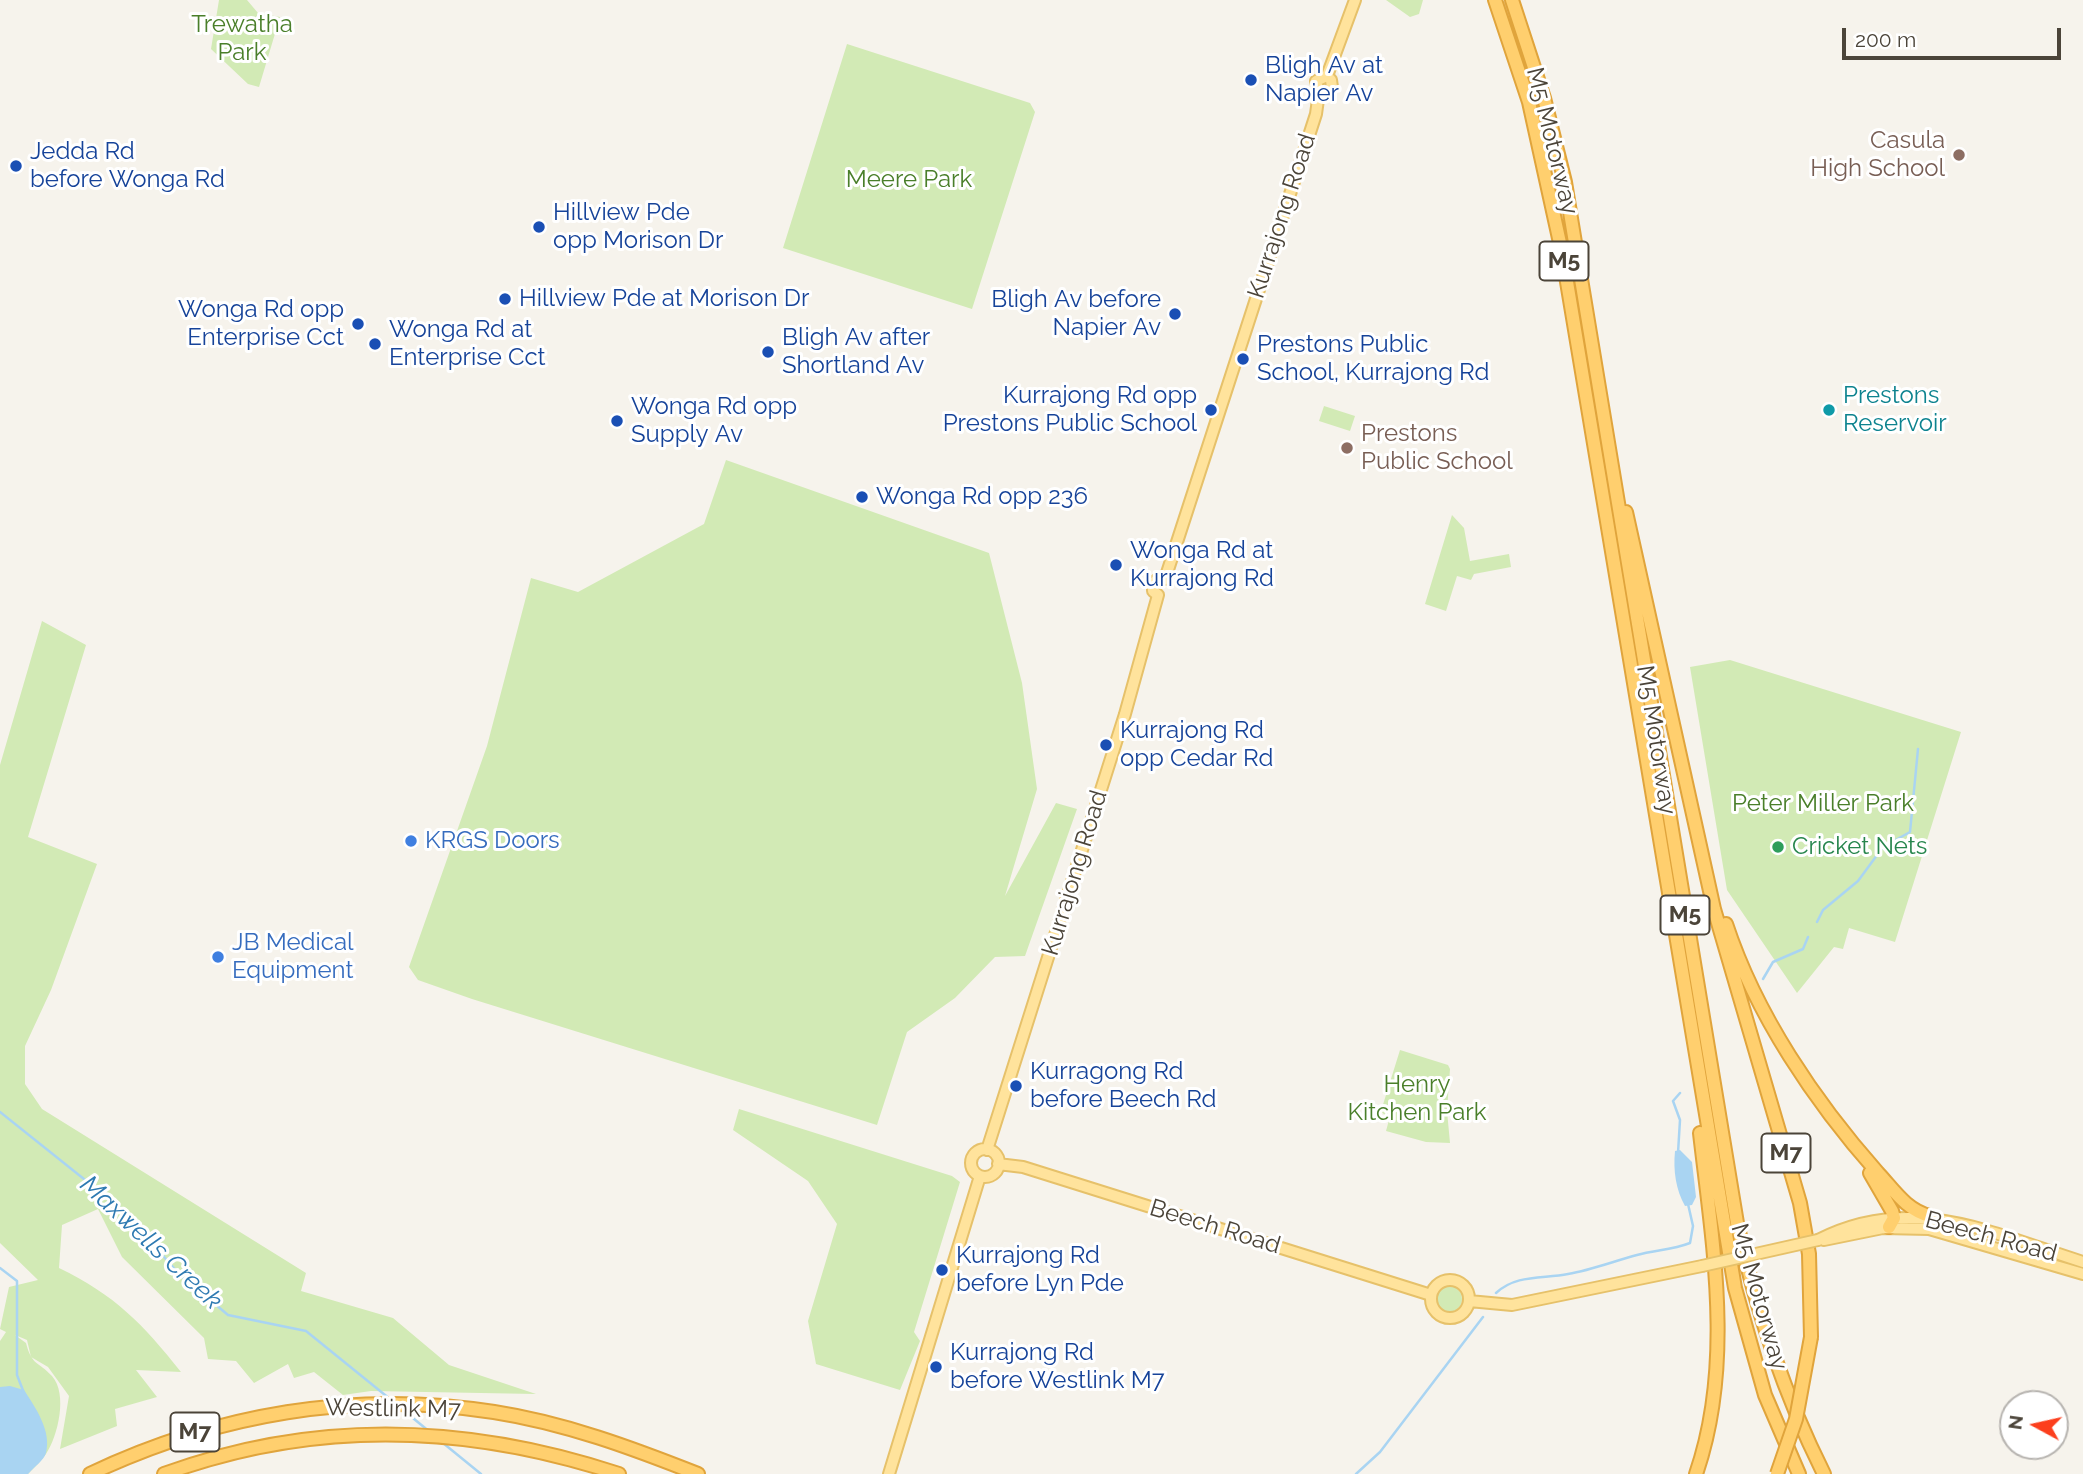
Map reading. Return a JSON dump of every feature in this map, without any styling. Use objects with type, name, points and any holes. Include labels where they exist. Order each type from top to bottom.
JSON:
[{"type":"highway","name":"M5 Motorway","points":[[1495,0],[1530,102],[1552,198],[1735,1288],[1765,1395],[1800,1474]]},
{"type":"highway","name":"M5 Motorway","points":[[1512,0],[1554,135],[1593,347],[1737,1223],[1763,1326],[1794,1409],[1824,1474]]},
{"type":"highway","points":[[1593,347],[1663,680],[1721,907],[1736,950],[1798,1067],[1866,1159],[1911,1209],[1930,1216]]},
{"type":"highway","name":"M7","points":[[1663,680],[1714,909],[1800,1203],[1809,1254],[1811,1337],[1796,1419],[1777,1474]]},
{"type":"highway","name":"M5","points":[[1682,983],[1710,1226],[1718,1338],[1715,1401],[1696,1474]]},
{"type":"highway","points":[[1866,1159],[1867,1169],[1892,1223]]},
{"type":"highway","name":"Westlink M7","points":[[90,1474],[192,1433],[270,1413],[386,1404],[495,1412],[622,1445],[698,1474]]},
{"type":"highway","name":"Westlink M7","points":[[164,1474],[242,1450],[329,1436],[426,1434],[544,1451],[619,1474]]},
{"type":"main road","name":"Kurrajong Road","points":[[988,1150],[1125,714],[1158,595],[1169,589],[1165,579],[1316,114],[1319,92],[1327,93],[1332,87],[1331,80],[1326,76],[1355,0]]},
{"type":"main road","points":[[988,1150],[996,1156],[998,1164],[991,1175],[980,1176],[972,1170],[971,1159],[976,1152],[988,1150]]},
{"type":"main road","name":"Beech Road","points":[[998,1164],[1023,1167],[1431,1294]]},
{"type":"main road","points":[[888,1474],[980,1176]]},
{"type":"main road","name":"Beech Road","points":[[1469,1301],[1512,1305],[1930,1216],[2083,1262]]},
{"type":"main road","name":"Beech Road","points":[[1892,1223],[1950,1233],[2083,1274]]},
{"type":"main road","points":[[894,1474],[942,1320],[955,1260]]},
{"type":"main road","points":[[1452,1280],[1466,1289],[1469,1301],[1463,1312],[1448,1318],[1434,1310],[1431,1294],[1439,1283],[1452,1280]]},
{"type":"green space","name":"Trewatha Park","points":[[219,0],[247,0],[258,13],[280,17],[259,87],[248,84],[211,49]]},
{"type":"green space","points":[[1386,0],[1423,0],[1419,14],[1410,17]]},
{"type":"green space","name":"Meere Park","points":[[847,44],[1030,103],[1035,112],[972,309],[783,248]]},
{"type":"green space","points":[[1324,406],[1355,416],[1350,431],[1319,421]]},
{"type":"green space","points":[[726,460],[989,553],[1022,683],[1037,789],[1005,896],[1056,803],[1077,809],[1025,956],[995,957],[955,998],[907,1032],[877,1125],[472,999],[418,980],[409,967],[487,746],[531,578],[578,592],[704,524]]},
{"type":"green space","points":[[1452,515],[1464,528],[1470,561],[1509,554],[1511,567],[1474,574],[1471,580],[1457,576],[1446,611],[1425,604]]},
{"type":"green space","points":[[42,621],[86,645],[28,837],[97,864],[51,990],[25,1046],[25,1084],[42,1109],[306,1273],[301,1291],[393,1318],[449,1365],[536,1394],[371,1391],[343,1395],[314,1372],[294,1378],[288,1364],[254,1383],[236,1361],[208,1359],[204,1338],[122,1257],[98,1209],[62,1225],[59,1268],[96,1289],[127,1312],[181,1372],[136,1370],[157,1397],[115,1409],[117,1426],[60,1449],[69,1396],[48,1367],[32,1357],[52,1376],[60,1393],[60,1415],[54,1437],[46,1454],[28,1474],[0,1474],[0,1341],[6,1332],[0,1329],[9,1287],[38,1280],[0,1243],[0,765]],"holes":[[[15,1335],[27,1340],[31,1356],[26,1343]]]},
{"type":"green space","name":"Peter Miller Park","points":[[1730,660],[1961,732],[1895,942],[1849,928],[1843,949],[1834,947],[1797,993],[1727,890],[1690,667]]},
{"type":"green space","name":"Henry Kitchen Park","points":[[1400,1050],[1448,1065],[1447,1111],[1450,1143],[1426,1142],[1386,1131],[1389,1120],[1381,1111]]},
{"type":"green space","points":[[739,1109],[952,1176],[960,1182],[914,1332],[920,1341],[900,1390],[816,1364],[808,1321],[837,1224],[808,1181],[733,1130]]},
{"type":"green space","points":[[1449,1286],[1458,1290],[1462,1299],[1458,1308],[1449,1312],[1440,1308],[1436,1299],[1440,1290]]},
{"type":"water","points":[[1680,1150],[1692,1162],[1696,1197],[1692,1205],[1685,1206],[1677,1187],[1675,1151]]},
{"type":"water","points":[[10,1386],[24,1390],[47,1436],[45,1456],[28,1474],[0,1474],[0,1387]]},
{"type":"waterway","points":[[1817,922],[1823,910],[1858,881],[1883,847],[1910,832],[1918,749]]},
{"type":"waterway","points":[[1763,979],[1773,962],[1803,949],[1808,937]]},
{"type":"waterway","points":[[1678,1153],[1680,1120],[1673,1101],[1680,1093]]},
{"type":"waterway","name":"Maxwells Creek","points":[[0,1112],[124,1211],[179,1274],[228,1315],[306,1331],[390,1399]]},
{"type":"waterway","points":[[1496,1293],[1521,1280],[1577,1272],[1690,1243],[1693,1226],[1688,1204]]},
{"type":"waterway","points":[[0,1268],[17,1281],[17,1375],[24,1393]]},
{"type":"waterway","points":[[1356,1474],[1380,1452],[1483,1317]]},
{"type":"waterway","name":"Maxwells Creek","points":[[403,1410],[430,1432]]},
{"type":"waterway","name":"Maxwells Creek","points":[[443,1443],[481,1474]]},
{"type":"place","name":"Bligh Av at Napier Av","points":[[1251,80]]},
{"type":"place","name":"Casula High School","points":[[1959,155]]},
{"type":"place","name":"Jedda Rd before Wonga Rd","points":[[16,166]]},
{"type":"place","name":"Hillview Pde opp Morison Dr","points":[[539,227]]},
{"type":"place","name":"Hillview Pde at Morison Dr","points":[[505,299]]},
{"type":"place","name":"Bligh Av before Napier Av","points":[[1175,314]]},
{"type":"place","name":"Wonga Rd opp Enterprise Cct","points":[[358,324]]},
{"type":"place","name":"Wonga Rd at Enterprise Cct","points":[[375,344]]},
{"type":"place","name":"Bligh Av after Shortland Av","points":[[768,352]]},
{"type":"place","name":"Prestons Public School, Kurrajong Rd","points":[[1243,359]]},
{"type":"place","name":"Kurrajong Rd opp Prestons Public School","points":[[1211,410]]},
{"type":"place","name":"Prestons Reservoir","points":[[1829,410]]},
{"type":"place","name":"Wonga Rd opp Supply Av","points":[[617,421]]},
{"type":"place","name":"Prestons Public School","points":[[1347,448]]},
{"type":"place","name":"Wonga Rd opp 236","points":[[862,497]]},
{"type":"place","name":"Wonga Rd at Kurrajong Rd","points":[[1116,565]]},
{"type":"place","name":"Kurrajong Rd opp Cedar Rd","points":[[1106,745]]},
{"type":"place","name":"KRGS Doors","points":[[411,841]]},
{"type":"place","name":"Cricket Nets","points":[[1778,847]]},
{"type":"place","name":"JB Medical Equipment","points":[[218,957]]},
{"type":"place","name":"Kurragong Rd before Beech Rd","points":[[1016,1086]]},
{"type":"place","name":"Kurrajong Rd before Lyn Pde","points":[[942,1270]]},
{"type":"place","name":"Kurrajong Rd before Westlink M7","points":[[936,1367]]}]
